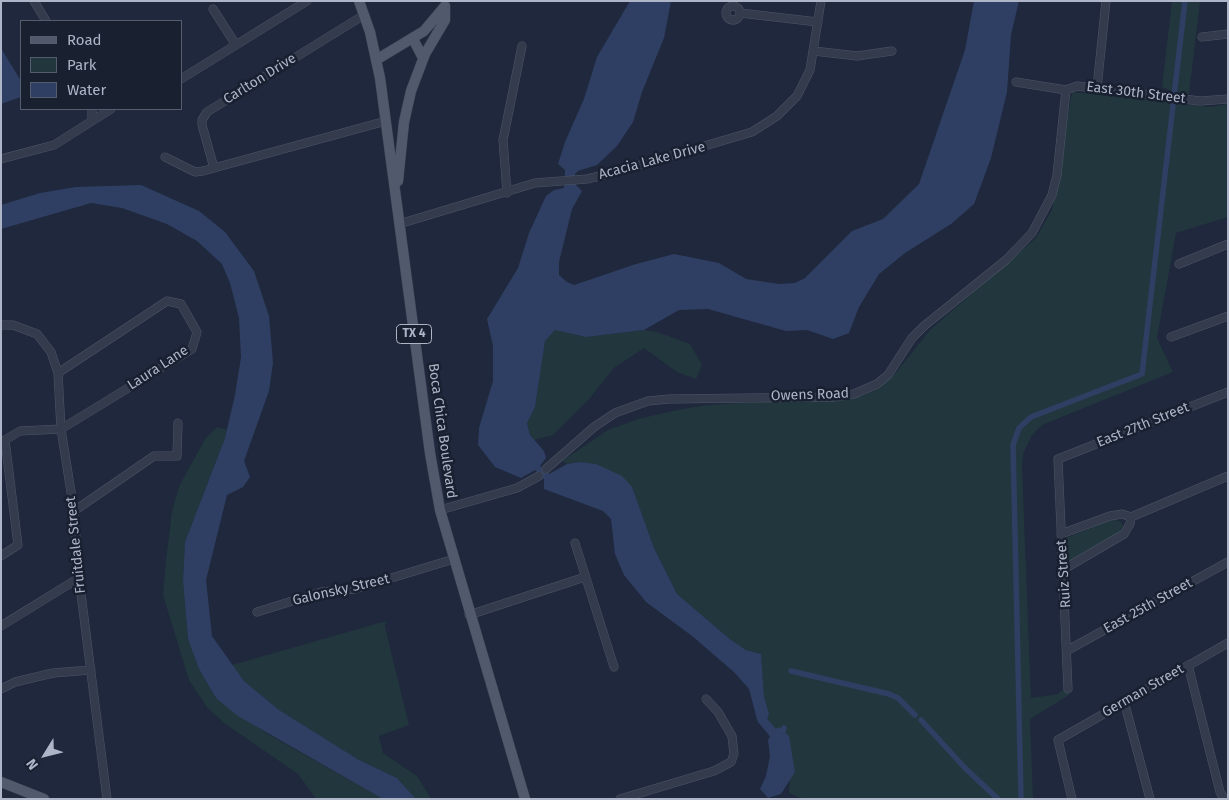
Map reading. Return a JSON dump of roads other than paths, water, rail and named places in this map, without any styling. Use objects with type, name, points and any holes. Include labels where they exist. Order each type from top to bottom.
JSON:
[{"type":"main road","name":"Boca Chica Boulevard","points":[[359,1],[376,60],[386,121],[430,453],[440,510],[525,799]]},
{"type":"main road","points":[[376,60],[413,39],[436,19],[447,4]]},
{"type":"main road","points":[[396,194],[404,122],[411,91],[423,58],[445,20],[447,4]]},
{"type":"main road","points":[[413,39],[423,58]]},
{"type":"main road","points":[[1,782],[44,799]]},
{"type":"street","points":[[34,1],[45,20]]},
{"type":"street","name":"Acacia Lake Drive","points":[[399,224],[535,183],[588,179],[686,153],[752,132],[777,116],[797,96],[810,70],[821,1]]},
{"type":"street","points":[[1097,88],[1106,1]]},
{"type":"street","points":[[182,78],[303,2]]},
{"type":"street","points":[[737,7],[818,22]]},
{"type":"street","points":[[213,9],[236,45]]},
{"type":"street","name":"Carlton Drive","points":[[214,168],[202,125],[207,112],[364,15]]},
{"type":"street","points":[[1202,37],[1228,34]]},
{"type":"street","points":[[507,193],[503,140],[522,46]]},
{"type":"street","points":[[814,51],[857,56],[892,52]]},
{"type":"street","name":"East 30th Street","points":[[1016,82],[1066,90],[1077,86],[1188,100],[1213,101],[1228,99]]},
{"type":"street","name":"Owens Road","points":[[546,469],[594,427],[614,413],[648,402],[669,399],[834,397],[854,394],[877,384],[888,375],[912,338],[924,326],[1006,260],[1032,233],[1052,195],[1057,175],[1066,90]]},
{"type":"street","points":[[92,110],[92,119]]},
{"type":"street","points":[[1,160],[54,144],[109,110]]},
{"type":"street","points":[[165,157],[195,172],[386,121]]},
{"type":"street","points":[[1178,264],[1228,244]]},
{"type":"street","name":"Laura Lane","points":[[58,373],[167,301],[182,304],[197,332],[192,349],[61,429]]},
{"type":"street","points":[[1171,337],[1228,316]]},
{"type":"street","name":"Fruitdale Street","points":[[1,325],[14,325],[37,334],[51,352],[58,373],[61,429],[74,511],[106,799]]},
{"type":"street","name":"East 27th Street","points":[[1058,459],[1228,392]]},
{"type":"street","points":[[74,511],[154,456],[176,456],[178,423]]},
{"type":"street","points":[[1,556],[18,545],[3,441],[20,431],[61,429]]},
{"type":"street","name":"Ruiz Street","points":[[1058,459],[1068,650],[1068,689]]},
{"type":"street","points":[[440,510],[517,488],[539,476]]},
{"type":"street","points":[[1061,534],[1110,516],[1122,514],[1131,517],[1228,476]]},
{"type":"street","points":[[1064,569],[1124,534],[1130,524],[1131,517]]},
{"type":"street","points":[[575,543],[614,668]]},
{"type":"street","name":"Galonsky Street","points":[[257,612],[321,592],[355,589],[454,560]]},
{"type":"street","name":"East 25th Street","points":[[1068,650],[1228,562]]},
{"type":"street","points":[[470,615],[585,577]]},
{"type":"street","points":[[1,626],[80,578]]},
{"type":"street","name":"German Street","points":[[1072,799],[1058,740],[1228,643]]},
{"type":"street","points":[[1188,665],[1220,792],[1224,799]]},
{"type":"street","points":[[1,690],[15,682],[53,673],[91,670]]},
{"type":"street","points":[[620,799],[714,771],[731,762],[734,754],[732,736],[725,722],[706,699]]},
{"type":"street","points":[[1124,701],[1150,799]]},
{"type":"water","points":[[630,1],[671,1],[664,38],[642,92],[633,122],[617,146],[597,165],[578,171],[575,174],[576,185],[582,191],[572,209],[559,262],[559,275],[574,285],[636,264],[674,254],[719,263],[746,279],[779,284],[795,283],[805,278],[852,231],[883,219],[919,184],[965,50],[974,1],[1019,1],[1011,35],[1007,92],[991,158],[974,204],[951,224],[905,253],[879,274],[859,307],[849,333],[833,339],[807,330],[786,331],[708,309],[679,310],[644,330],[586,337],[555,330],[545,341],[535,407],[527,423],[530,435],[544,451],[546,458],[540,466],[549,474],[567,464],[579,462],[596,464],[622,476],[632,487],[654,548],[677,594],[731,640],[746,650],[761,654],[764,697],[769,714],[767,720],[758,723],[749,689],[734,672],[692,636],[646,602],[624,575],[615,554],[611,519],[603,511],[544,489],[544,479],[535,470],[521,478],[495,467],[478,445],[479,428],[493,381],[493,346],[487,319],[518,268],[529,233],[546,196],[554,190],[564,188],[565,170],[558,164],[565,142],[584,99],[597,57]]},
{"type":"water","points":[[1,48],[20,79],[20,97],[1,104]]},
{"type":"water","points":[[141,185],[199,211],[225,232],[254,271],[269,316],[273,363],[269,391],[244,461],[250,477],[243,487],[227,495],[206,580],[212,636],[244,681],[279,710],[359,760],[397,778],[416,799],[383,799],[238,716],[216,698],[199,669],[188,639],[183,581],[185,542],[225,438],[241,357],[239,318],[230,283],[222,264],[197,241],[167,224],[122,208],[91,203],[1,229],[1,205],[40,193],[76,187]]},
{"type":"water","points":[[779,727],[789,736],[795,772],[781,794],[768,798],[760,789],[766,776],[770,756],[768,740],[774,730]]},
{"type":"waterway","points":[[1021,799],[1013,445],[1019,428],[1031,417],[1142,374],[1185,1]]},
{"type":"waterway","points":[[791,671],[889,694],[898,698],[915,715]]},
{"type":"waterway","points":[[760,711],[763,721],[780,741]]},
{"type":"waterway","points":[[921,720],[965,768],[998,799]]}]
